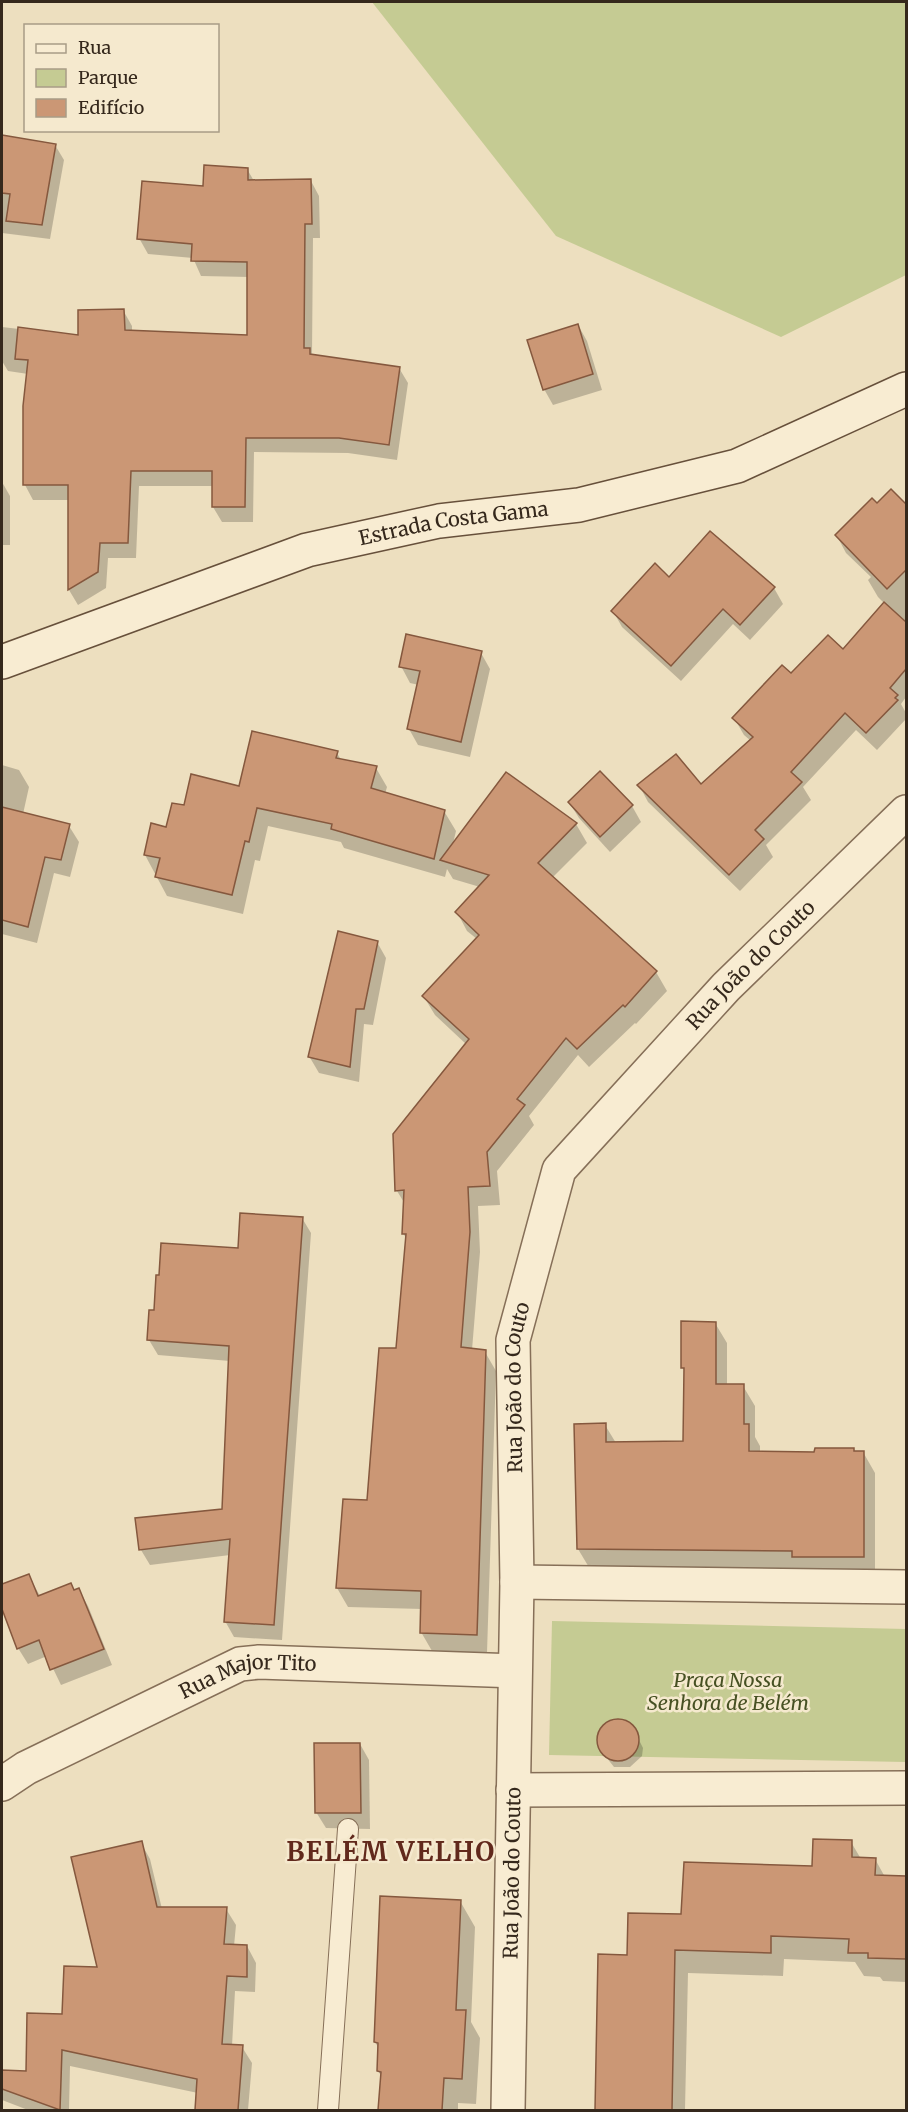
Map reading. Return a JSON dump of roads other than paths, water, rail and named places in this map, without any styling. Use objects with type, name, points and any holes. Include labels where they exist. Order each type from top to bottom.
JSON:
[{"type":"street","name":"Estrada Costa Gama","points":[[2,662],[307,550],[439,521],[579,505],[737,466],[906,389]]},
{"type":"street","name":"Rua João do Couto","points":[[508,2110],[517,1582],[513,1340],[559,1170],[726,987],[906,812]]},
{"type":"street","points":[[517,1582],[906,1587]]},
{"type":"street","name":"Rua Major Tito","points":[[2,1784],[26,1768],[240,1664],[259,1662],[515,1671]]},
{"type":"street","points":[[513,1790],[906,1788]]},
{"type":"lane","points":[[328,2110],[348,1829]]},
{"type":"district","name":"BELÉM VELHO","points":[[391,1852]]},
{"type":"park label","name":"Praça Nossa Senhora de Belém","points":[[728,1692]]}]
